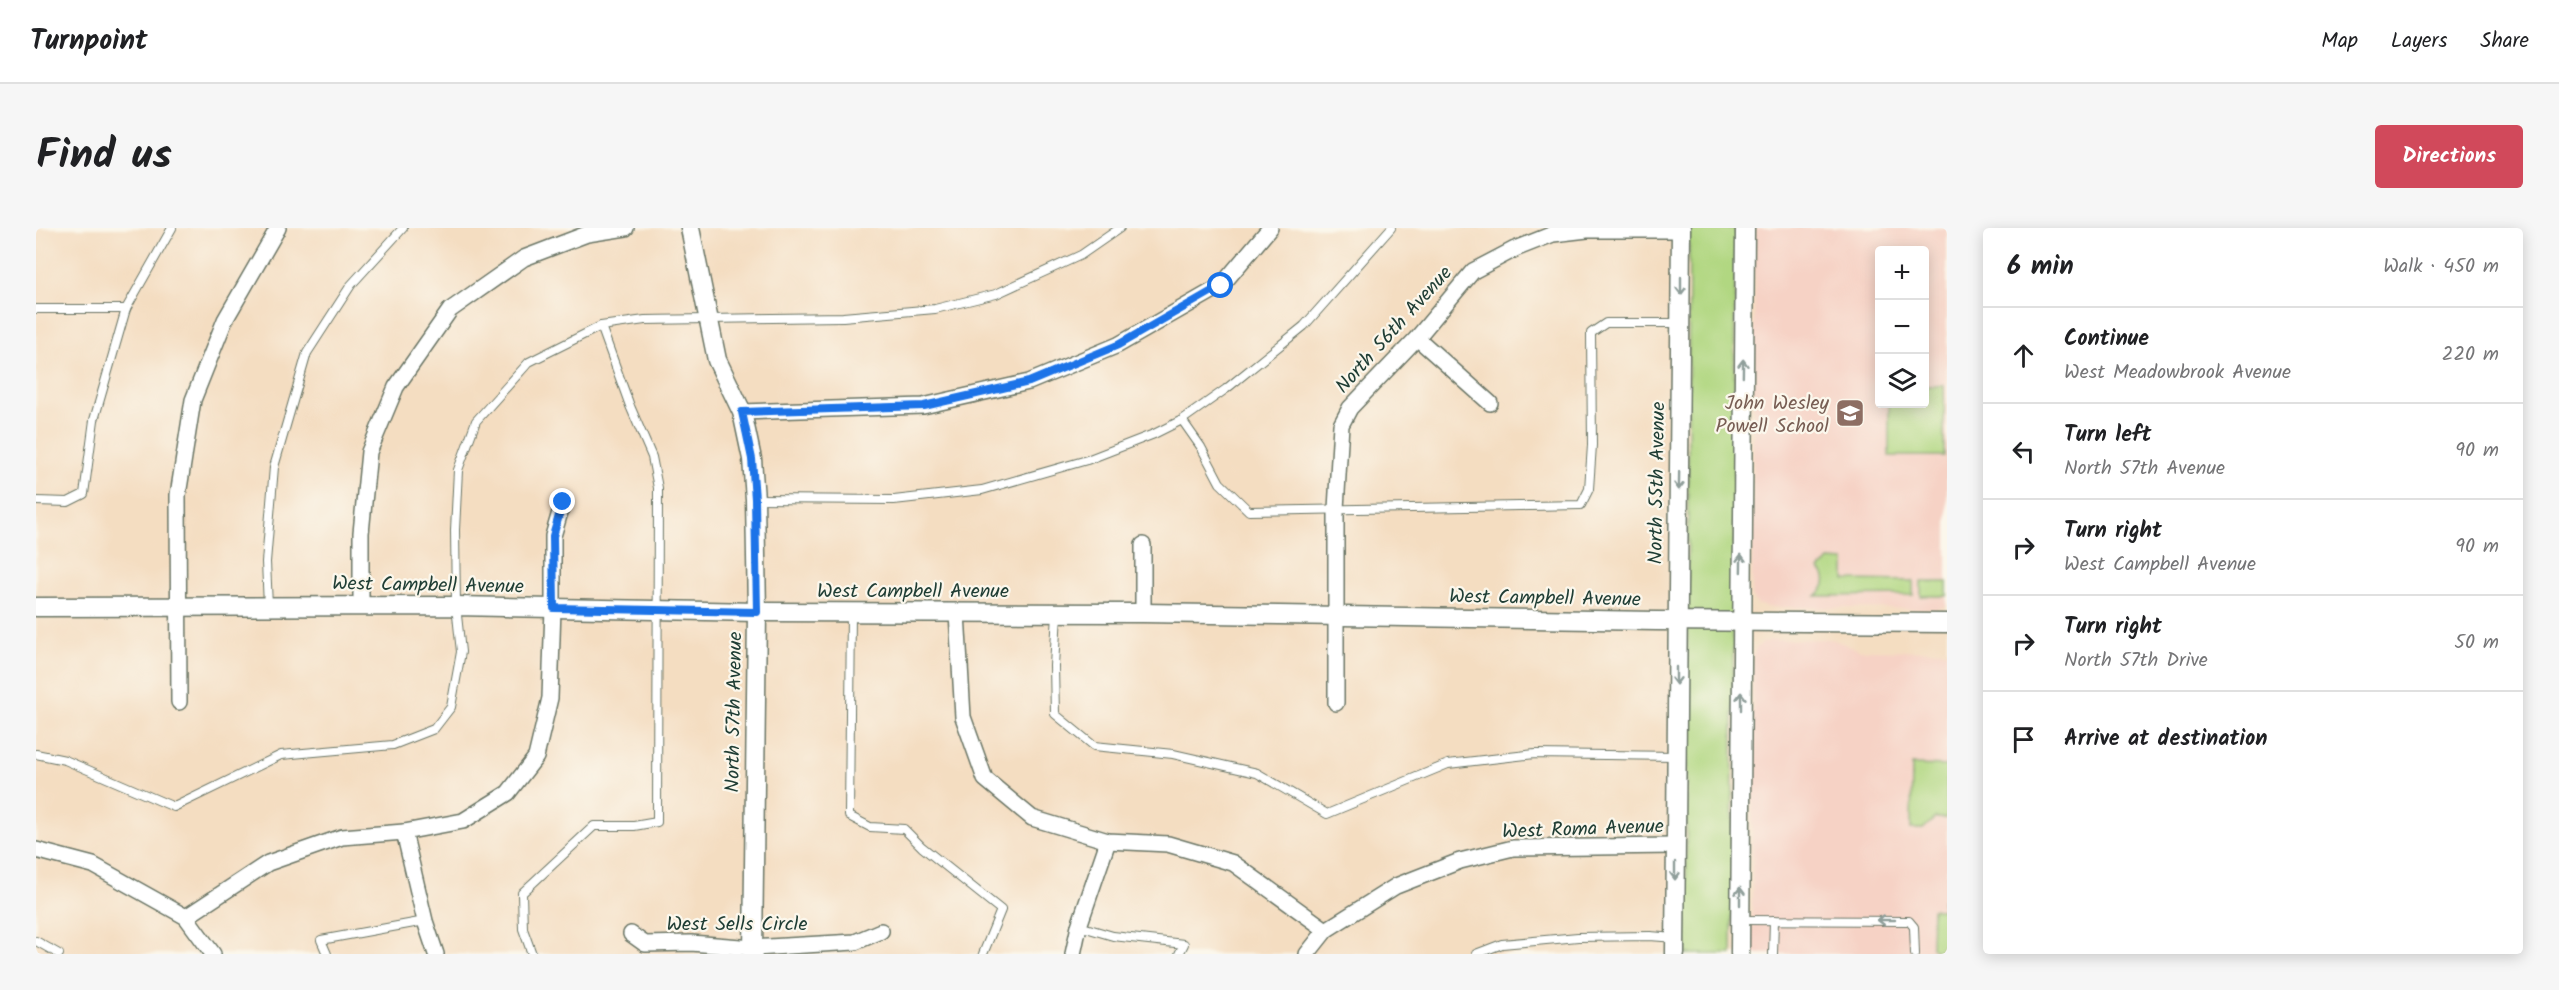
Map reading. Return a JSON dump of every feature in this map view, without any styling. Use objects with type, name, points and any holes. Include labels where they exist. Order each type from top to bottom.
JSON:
[{"type":"street","points":[[179,702],[177,495],[193,400],[225,320],[278,228]]},
{"type":"street","points":[[361,605],[362,533],[369,452],[396,387],[450,310],[524,258],[587,234],[626,228]]},
{"type":"street","name":"North 57th Avenue","points":[[690,228],[717,360],[742,412],[752,459],[757,612],[753,951]]},
{"type":"street","points":[[742,412],[924,406],[1029,382],[1118,345],[1221,286],[1270,228]]},
{"type":"street","points":[[1740,954],[1745,228]]},
{"type":"street","name":"North 55th Avenue","points":[[1675,946],[1676,621],[1682,229]]},
{"type":"street","name":"North 56th Avenue","points":[[1336,703],[1335,509],[1341,425],[1350,408],[1417,338],[1473,271],[1553,234],[1587,230],[1682,229]]},
{"type":"street","points":[[1417,338],[1490,403]]},
{"type":"street","points":[[186,917],[268,863],[342,837],[404,832],[463,821],[508,793],[536,757],[550,698],[554,608],[553,536],[563,502]]},
{"type":"street","points":[[1143,545],[1143,612]]},
{"type":"street","name":"West Campbell Avenue","points":[[36,607],[361,605],[757,612],[1143,612],[1335,617],[1947,623]]},
{"type":"street","points":[[957,613],[963,717],[985,779],[1032,818],[1108,841],[1168,844],[1233,863],[1326,930]]},
{"type":"street","points":[[404,832],[425,921],[436,954]]},
{"type":"street","points":[[1073,954],[1079,926],[1108,841]]},
{"type":"street","name":"West Roma Avenue","points":[[1307,954],[1326,930],[1396,886],[1460,861],[1512,848],[1675,846]]},
{"type":"street","points":[[36,850],[93,865],[186,917],[213,954]]},
{"type":"street","name":"West Sells Circle","points":[[631,934],[645,944],[691,943],[753,951],[855,942],[881,932]]},
{"type":"lane","points":[[36,501],[68,502],[84,494],[94,420],[126,309],[172,228]]},
{"type":"lane","points":[[268,606],[266,562],[274,467],[307,353],[351,285],[403,228]]},
{"type":"lane","points":[[36,754],[65,760],[174,807],[281,755],[393,745],[434,729],[451,707],[461,652],[456,606],[455,531],[458,470],[476,422],[529,362],[602,326],[645,320],[843,317],[935,309],[996,294],[1081,255],[1120,228]]},
{"type":"lane","points":[[755,499],[894,500],[982,490],[1087,460],[1154,434],[1182,420],[1304,326],[1391,228]]},
{"type":"lane","points":[[36,309],[126,309]]},
{"type":"lane","points":[[1182,420],[1201,447],[1220,483],[1249,511],[1581,505],[1589,489],[1592,445],[1591,333],[1606,323],[1681,323]]},
{"type":"lane","points":[[532,954],[524,929],[522,893],[594,826],[634,826],[657,822],[658,488],[652,457],[630,406],[602,326]]},
{"type":"lane","points":[[851,613],[849,816],[870,827],[904,829],[922,847],[1001,910],[983,954]]},
{"type":"lane","points":[[1057,613],[1053,666],[1055,714],[1094,746],[1173,754],[1257,773],[1327,814],[1448,764],[1535,754],[1676,756]]},
{"type":"lane","points":[[1740,920],[1909,921],[1914,927],[1915,954]]},
{"type":"lane","points":[[1773,954],[1774,920]]},
{"type":"lane","points":[[327,954],[321,940],[425,921]]},
{"type":"lane","points":[[1079,926],[1113,936],[1184,944],[1179,954]]},
{"type":"lane","points":[[1476,954],[1502,944],[1578,937],[1650,936],[1675,946]]},
{"type":"lane","points":[[36,940],[59,954]]},
{"type":"shaded area","name":"John Wesley Powell School","points":[[1755,228],[1947,228],[1947,606],[1935,609],[1766,607],[1757,604],[1752,596]]},
{"type":"shaded area","points":[[1832,639],[1859,650],[1947,651],[1947,954],[1752,954],[1753,656],[1756,648],[1772,640]]},
{"type":"green space","points":[[1689,228],[1735,228],[1732,954],[1686,954]]},
{"type":"green space","points":[[1929,386],[1944,386],[1944,456],[1889,456],[1889,408],[1929,408]]},
{"type":"green space","points":[[1829,560],[1845,561],[1845,580],[1913,581],[1913,595],[1816,596],[1822,590],[1826,580],[1820,570]]},
{"type":"green space","points":[[1921,582],[1947,582],[1947,596],[1921,596]]},
{"type":"green space","points":[[1912,765],[1947,766],[1947,818],[1935,818],[1923,829],[1911,829]]},
{"type":"green space","points":[[1947,897],[1947,941],[1937,952],[1931,947],[1932,909],[1943,909],[1943,899]]},
{"type":"place","name":"John Wesley Powell School","points":[[1850,413]]},
{"type":"route","points":[[563,502],[553,536],[554,608],[757,612],[752,459],[742,412],[924,406],[1029,382],[1118,345],[1221,286]]}]
